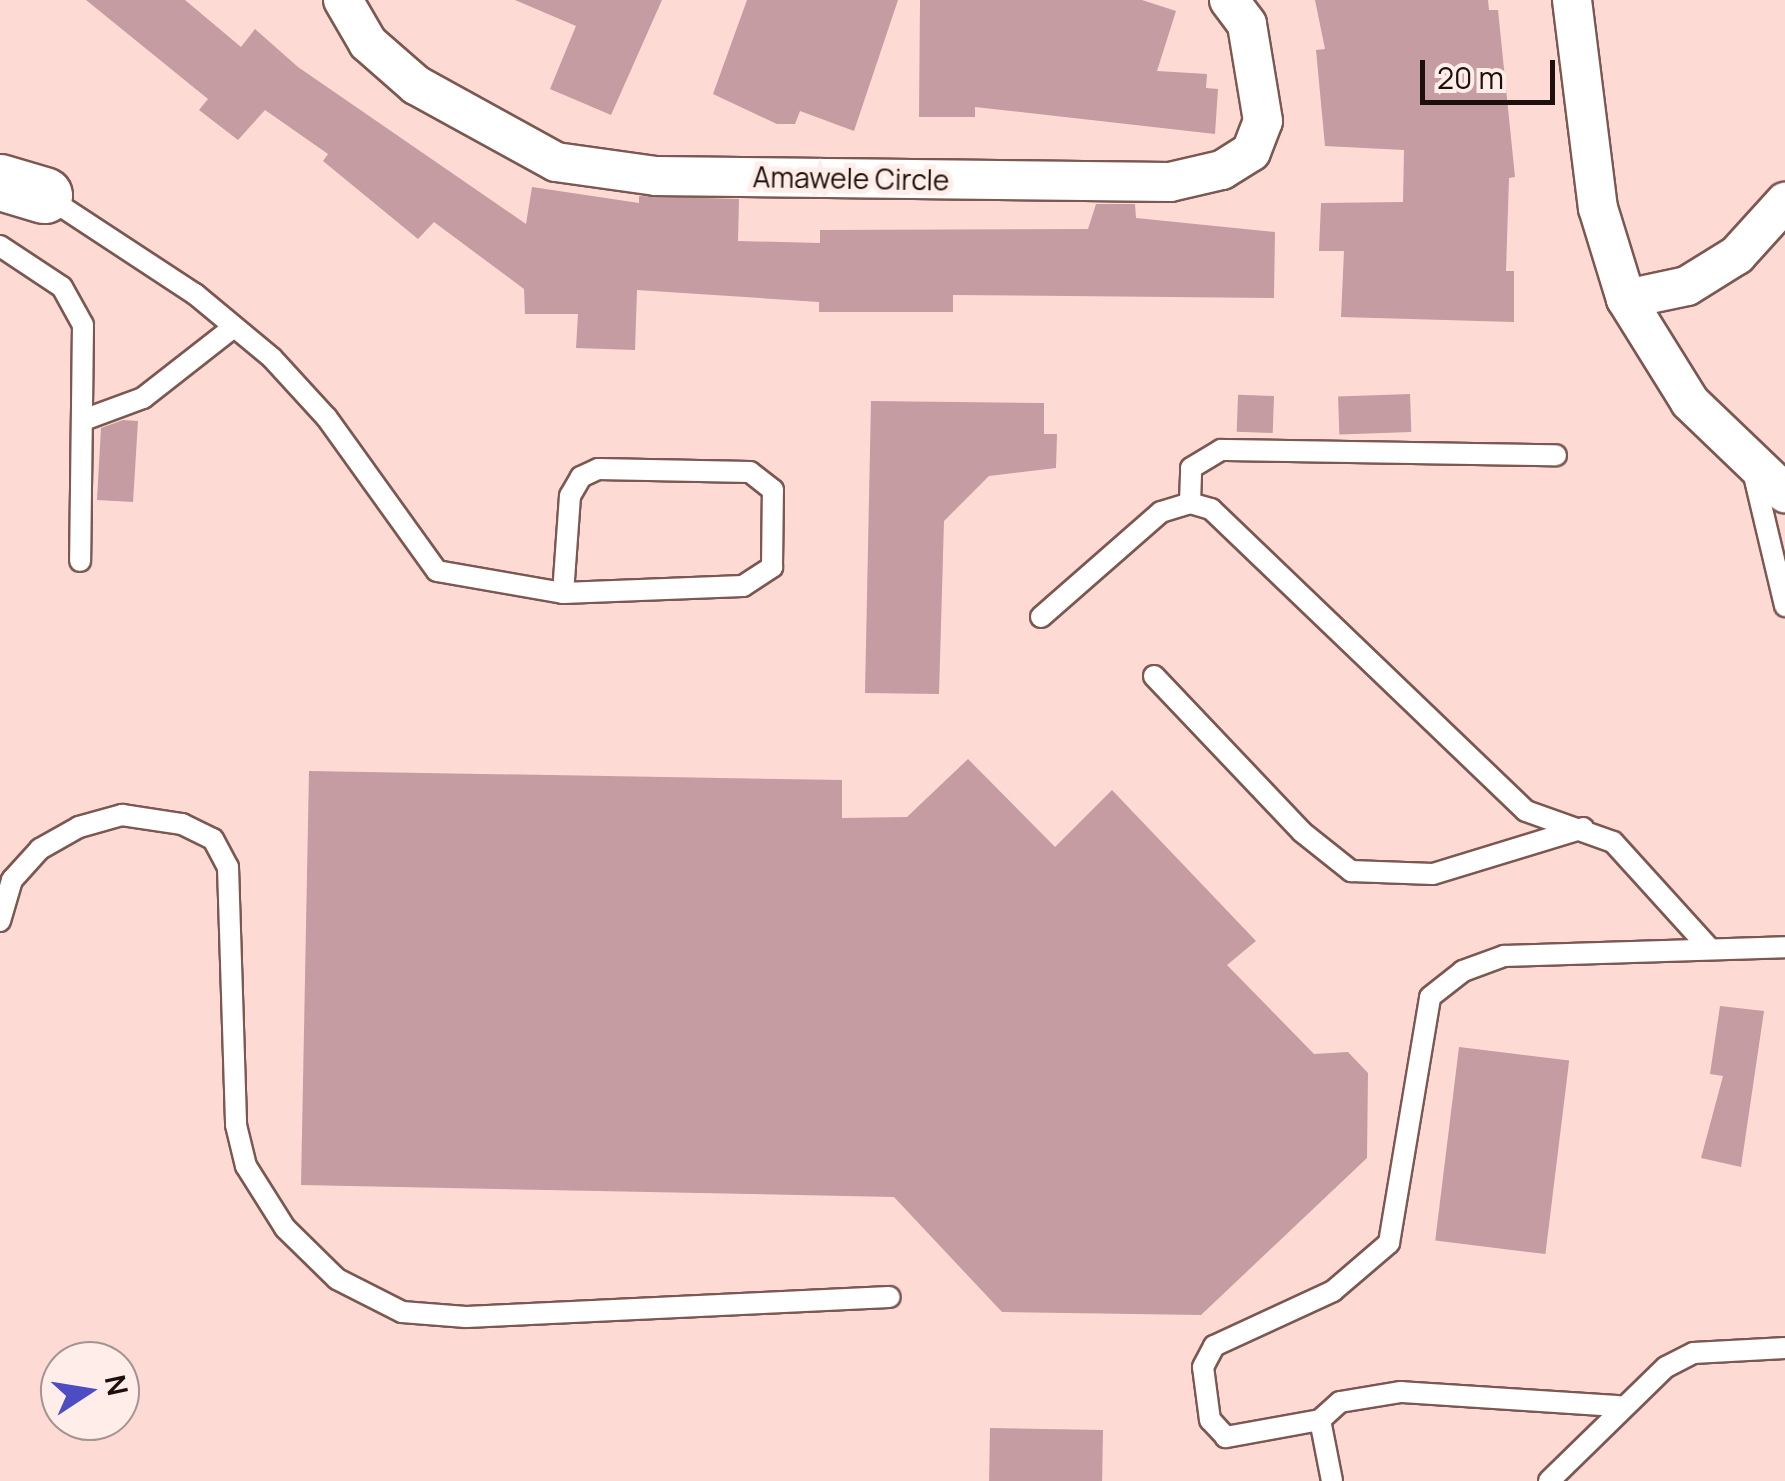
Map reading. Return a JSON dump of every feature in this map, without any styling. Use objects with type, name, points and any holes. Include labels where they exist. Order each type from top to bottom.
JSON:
[{"type":"street","name":"Amawele Circle","points":[[343,0],[368,43],[416,85],[556,162],[656,176],[1170,182],[1222,170],[1251,152],[1264,121],[1248,24],[1230,0]]},
{"type":"street","points":[[1572,0],[1598,208],[1626,299],[1690,402],[1785,493]]},
{"type":"street","points":[[1626,299],[1687,286],[1737,255],[1785,202]]},
{"type":"lane","points":[[15,181],[234,327],[326,418],[438,571],[562,592],[761,579],[772,568],[773,490],[750,472],[598,469],[581,477],[570,496],[562,592]]},
{"type":"lane","points":[[0,246],[62,287],[83,325],[86,419],[80,562]]},
{"type":"lane","points":[[86,419],[143,398],[234,327]]},
{"type":"lane","points":[[1190,503],[1192,468],[1220,450],[1556,455]]},
{"type":"lane","points":[[1751,460],[1785,606]]},
{"type":"lane","points":[[1040,617],[1161,512],[1190,503],[1234,526],[1526,811],[1585,827],[1613,842],[1710,949]]},
{"type":"lane","points":[[1154,676],[1302,832],[1351,871],[1433,874],[1585,827]]},
{"type":"lane","points":[[0,921],[12,880],[40,849],[79,827],[122,815],[182,824],[213,839],[228,868],[236,1125],[246,1166],[285,1228],[337,1279],[402,1312],[466,1318],[890,1297]]},
{"type":"lane","points":[[1620,1406],[1401,1392],[1340,1402],[1320,1420],[1226,1437],[1210,1420],[1203,1366],[1214,1346],[1334,1292],[1389,1244],[1430,997],[1464,971],[1504,956],[1785,947]]},
{"type":"lane","points":[[1549,1481],[1620,1406],[1694,1353],[1785,1348]]},
{"type":"lane","points":[[1320,1420],[1332,1481]]},
{"type":"building","points":[[86,0],[185,0],[241,47],[255,29],[298,67],[526,224],[532,187],[639,203],[639,196],[739,199],[738,241],[820,243],[820,230],[1088,229],[1096,204],[1135,204],[1136,218],[1275,232],[1274,298],[953,295],[953,312],[819,312],[819,302],[637,290],[635,350],[576,348],[578,314],[525,314],[524,289],[434,222],[418,239],[323,161],[328,154],[265,110],[238,140],[199,110],[208,99]]},
{"type":"building","points":[[515,0],[662,0],[611,115],[550,89],[576,26]]},
{"type":"building","points":[[747,0],[898,0],[854,131],[800,111],[795,124],[777,124],[713,94]]},
{"type":"building","points":[[920,0],[1142,0],[1176,11],[1157,71],[1207,74],[1206,88],[1218,89],[1215,134],[975,107],[975,117],[919,117]]},
{"type":"building","points":[[1315,0],[1488,0],[1489,10],[1498,10],[1515,177],[1509,178],[1506,271],[1514,271],[1514,322],[1341,317],[1344,251],[1319,251],[1321,203],[1403,202],[1404,150],[1325,146],[1316,50],[1325,49]]},
{"type":"building","points":[[1410,394],[1411,432],[1339,434],[1338,397]]},
{"type":"building","points":[[1238,395],[1274,396],[1273,433],[1237,432]]},
{"type":"building","points":[[871,401],[1044,403],[1044,434],[1057,434],[1056,468],[989,476],[944,521],[939,694],[865,693]]},
{"type":"building","points":[[123,420],[138,421],[133,502],[97,500],[101,428]]},
{"type":"building","points":[[968,759],[1055,847],[1112,790],[1256,941],[1227,965],[1314,1054],[1348,1052],[1368,1073],[1367,1158],[1201,1315],[1002,1312],[894,1197],[301,1185],[309,771],[842,780],[842,818],[907,817]]},
{"type":"building","points":[[1720,1006],[1764,1011],[1741,1167],[1701,1158],[1723,1076],[1710,1074]]},
{"type":"building","points":[[1459,1047],[1569,1061],[1545,1254],[1435,1241]]},
{"type":"building","points":[[990,1428],[1103,1430],[1102,1481],[989,1481]]}]
